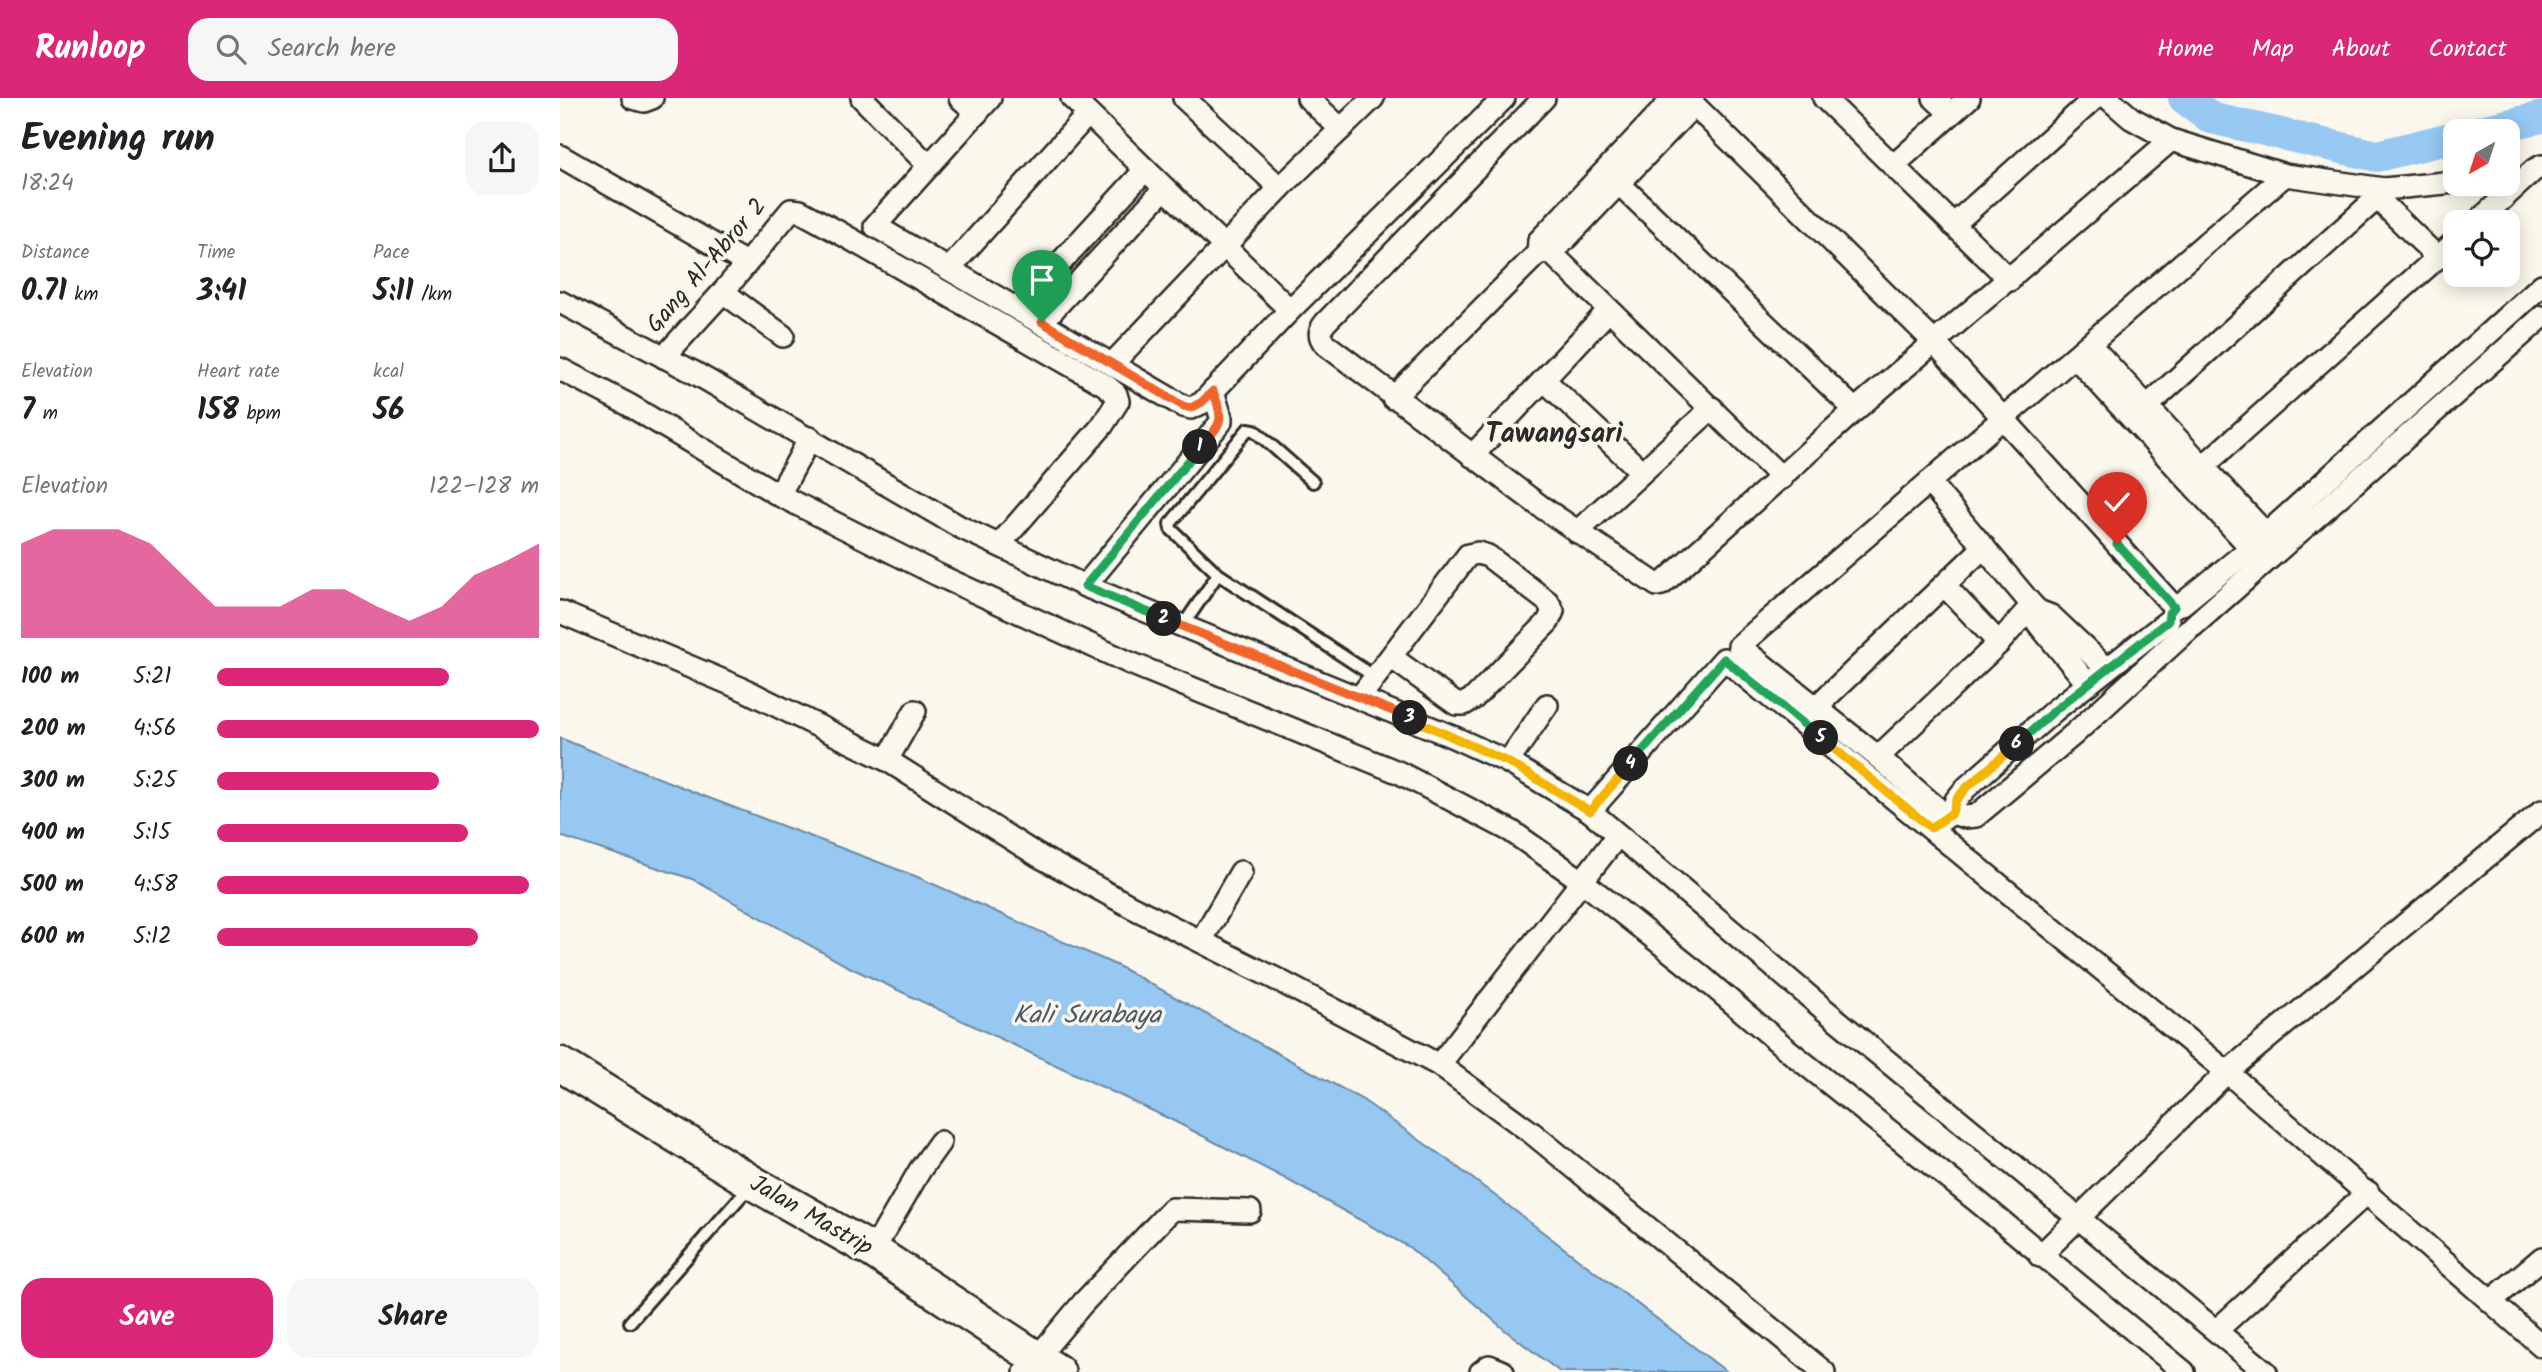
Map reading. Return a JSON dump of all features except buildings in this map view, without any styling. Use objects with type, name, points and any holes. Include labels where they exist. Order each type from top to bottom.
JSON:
[{"type":"main road","name":"Jalan Mastrip","points":[[560,1065],[752,1183],[873,1251],[1041,1367]]},
{"type":"street","points":[[633,98],[644,101],[652,98]]},
{"type":"street","points":[[862,98],[929,166]]},
{"type":"street","points":[[960,98],[983,106],[874,226],[1183,406],[1191,408],[1202,402],[1218,404]]},
{"type":"street","points":[[1072,98],[1290,310]]},
{"type":"street","points":[[1184,98],[1280,188]]},
{"type":"street","points":[[1308,98],[1341,129]]},
{"type":"street","points":[[1113,363],[1280,188],[1373,98]]},
{"type":"street","points":[[1085,586],[1212,434],[1220,422],[1218,404],[1290,310],[1503,98]]},
{"type":"street","points":[[1544,98],[1321,328],[1320,337],[1325,344],[1472,456],[1577,532],[1660,585],[1855,410],[2171,140]]},
{"type":"street","points":[[1824,98],[2010,280]]},
{"type":"street","points":[[1934,98],[1951,114]]},
{"type":"street","points":[[1894,165],[1969,98]]},
{"type":"street","points":[[1953,225],[2095,98]]},
{"type":"street","points":[[2108,98],[2131,118],[2171,140],[2285,175],[2381,193],[2443,184]]},
{"type":"street","points":[[1394,398],[1685,100],[1936,343],[2175,611],[2173,628],[2180,631],[2190,628]]},
{"type":"street","points":[[949,269],[1088,114]]},
{"type":"street","points":[[560,156],[746,263]]},
{"type":"street","points":[[2520,172],[2538,168]]},
{"type":"street","points":[[2491,210],[2538,168]]},
{"type":"street","points":[[1018,309],[1145,170]]},
{"type":"street","points":[[2285,175],[1739,646],[1878,757],[1943,819],[2227,1072],[2542,1346]]},
{"type":"street","points":[[1612,177],[1855,410]]},
{"type":"street","points":[[1042,322],[1164,189]]},
{"type":"street","points":[[2381,193],[2438,258]]},
{"type":"street","points":[[2139,412],[2381,193]]},
{"type":"street","name":"Gang Al-Abror 2","points":[[664,357],[723,292],[790,210],[800,211],[840,233],[1116,394],[1118,401],[1102,426],[1000,544]]},
{"type":"street","points":[[1543,248],[1782,478]]},
{"type":"street","points":[[2196,472],[2443,253]]},
{"type":"street","points":[[1943,819],[1966,788],[2258,541],[2542,285]]},
{"type":"street","points":[[723,292],[783,336]]},
{"type":"street","points":[[560,302],[810,439],[929,510],[1085,586],[1360,697],[1508,762],[1590,811],[1615,839],[2076,1220],[2217,1330],[2266,1372]]},
{"type":"street","points":[[1472,456],[1609,310]]},
{"type":"street","points":[[2508,316],[2524,334]]},
{"type":"street","points":[[1590,811],[1724,659],[1943,819],[1976,816],[2074,734],[2542,317]]},
{"type":"street","points":[[2083,351],[2258,541]]},
{"type":"street","points":[[560,369],[629,405],[789,477],[938,575],[1095,647],[1401,773],[1511,831],[1585,877],[1789,1051],[2043,1253],[2184,1372]]},
{"type":"street","points":[[1544,380],[1641,471]]},
{"type":"street","points":[[1577,532],[1712,408]]},
{"type":"street","points":[[789,477],[810,439]]},
{"type":"street","points":[[2349,459],[2365,475]]},
{"type":"street","points":[[1929,482],[2035,608],[2051,616],[2107,669]]},
{"type":"street","points":[[1815,708],[1984,547]]},
{"type":"street","points":[[1360,697],[1468,555],[1478,553],[1488,556],[1548,602],[1553,611],[1548,622],[1474,698],[1464,704],[1456,704],[1391,657]]},
{"type":"street","points":[[1944,585],[2000,643]]},
{"type":"street","points":[[1878,757],[2035,608]]},
{"type":"street","points":[[2035,608],[2040,626],[2088,684]]},
{"type":"street","points":[[560,612],[746,690],[887,760],[1016,843],[1132,907],[1439,1065],[1542,1141],[1824,1372]]},
{"type":"street","points":[[1508,762],[1547,705]]},
{"type":"street","points":[[2055,710],[2074,734]]},
{"type":"street","points":[[887,760],[915,711]]},
{"type":"street","points":[[2043,1253],[2227,1072],[2542,811]]},
{"type":"street","points":[[1439,1065],[1615,839]]},
{"type":"street","points":[[1201,941],[1241,872]]},
{"type":"street","points":[[873,1251],[920,1170],[940,1142]]},
{"type":"street","points":[[2217,1330],[2368,1192]]},
{"type":"street","points":[[1041,1367],[1083,1303],[1172,1209],[1250,1211]]},
{"type":"street","points":[[2491,1301],[2542,1258]]},
{"type":"street","points":[[1481,1372],[1489,1366],[1503,1372]]},
{"type":"lane","points":[[1313,482],[1254,430],[1248,429],[1171,524],[1171,529],[1218,574],[1375,677]]},
{"type":"lane","points":[[1182,627],[1218,574]]},
{"type":"lane","points":[[630,1322],[752,1183]]},
{"type":"water","name":"Kali Surabaya","points":[[560,738],[915,876],[1118,966],[1363,1100],[1452,1163],[1727,1372],[1560,1372],[1506,1331],[1409,1247],[1286,1179],[1174,1121],[847,966],[692,879],[560,836]]},
{"type":"waterway","points":[[2184,98],[2211,118],[2377,156],[2443,140]]},
{"type":"waterway","points":[[2520,122],[2542,117]]},
{"type":"district","name":"Tawangsari","points":[[1554,434]]},
{"type":"route","points":[[1042,322],[1183,406],[1191,408],[1213,391],[1221,417],[1212,434],[1085,586],[1451,736],[1508,762],[1590,811],[1724,659],[1931,828],[1952,813],[1956,800],[1966,788],[2055,710],[2168,621],[2169,613],[2174,607],[2117,544]]}]
